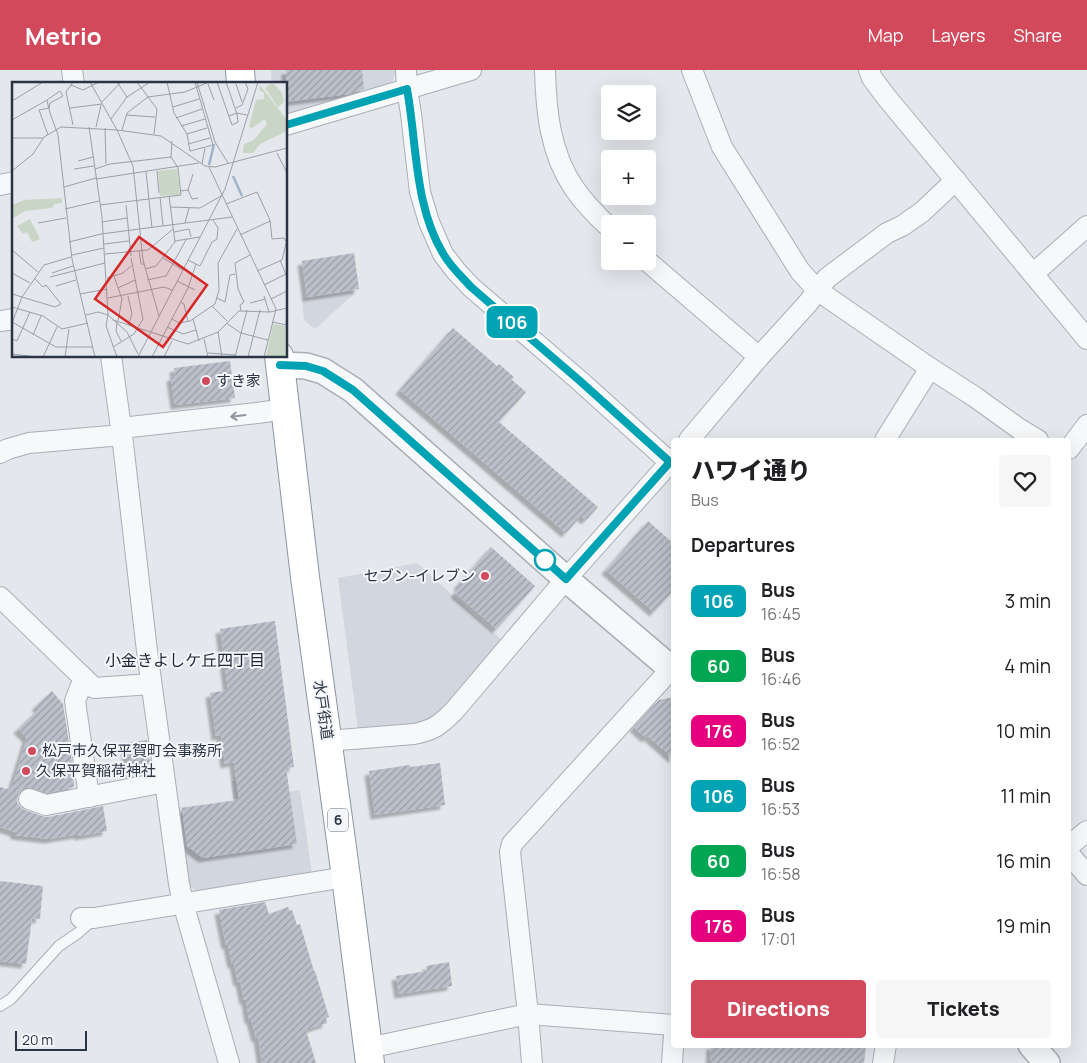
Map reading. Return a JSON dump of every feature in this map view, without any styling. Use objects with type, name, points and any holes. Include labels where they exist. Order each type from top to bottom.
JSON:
[{"type":"highway","name":"水戸街道","points":[[279,361],[304,567],[369,1056]]},
{"type":"street","points":[[288,124],[406,80],[471,70]]},
{"type":"street","points":[[545,70],[552,137],[560,163],[574,188],[601,219]]},
{"type":"street","points":[[692,70],[722,147],[800,271],[817,290],[1035,438]]},
{"type":"street","points":[[869,70],[872,78],[887,98],[1087,340]]},
{"type":"street","points":[[406,80],[412,114],[420,192],[429,222],[443,254],[471,287],[671,461]]},
{"type":"street","points":[[691,438],[759,357],[808,303],[827,278],[886,233],[902,226],[922,212],[956,180]]},
{"type":"street","points":[[1033,274],[1087,226]]},
{"type":"street","points":[[656,269],[759,357]]},
{"type":"street","points":[[111,358],[151,684],[179,884],[229,1063]]},
{"type":"street","points":[[279,361],[323,371],[353,390],[566,579],[671,669]]},
{"type":"street","points":[[885,438],[930,368]]},
{"type":"street","points":[[0,454],[8,448],[29,443],[286,409]]},
{"type":"street","points":[[1071,446],[1087,425]]},
{"type":"street","points":[[327,741],[414,734],[440,725],[566,579],[671,463]]},
{"type":"street","points":[[0,597],[94,688],[151,684]]},
{"type":"street","points":[[532,1063],[510,852],[512,844],[671,671]]},
{"type":"street","points":[[84,678],[75,701],[88,797]]},
{"type":"street","points":[[29,799],[46,805],[165,782]]},
{"type":"street","points":[[1071,844],[1087,831]]},
{"type":"street","points":[[1071,856],[1087,875]]},
{"type":"street","points":[[89,918],[346,877]]},
{"type":"street","points":[[369,1056],[528,1014],[671,1025]]},
{"type":"street","points":[[672,1063],[673,1048]]},
{"type":"street","points":[[883,1063],[886,1048]]},
{"type":"street","points":[[1034,1048],[1047,1063]]},
{"type":"lane","points":[[0,1006],[11,999],[59,946],[78,933],[89,918]]},
{"type":"shaded area","points":[[271,70],[396,70],[392,83],[288,114],[288,82],[272,82]]},
{"type":"shaded area","points":[[352,291],[354,294],[315,329],[304,320],[302,299]]},
{"type":"shaded area","points":[[417,563],[504,642],[447,708],[418,726],[358,730],[338,578]]},
{"type":"shaded area","points":[[287,773],[289,792],[300,790],[312,874],[199,891],[185,885],[175,808],[249,798],[233,799],[231,781]]},
{"type":"building","points":[[286,70],[362,70],[364,89],[349,94],[288,102],[288,82],[286,82]]},
{"type":"building","points":[[354,253],[359,289],[307,297],[302,261]]},
{"type":"building","points":[[453,328],[497,366],[499,364],[514,377],[512,380],[526,392],[499,422],[598,507],[586,520],[581,516],[566,533],[400,390]]},
{"type":"building","points":[[230,361],[235,398],[175,405],[171,377],[175,376],[174,368]]},
{"type":"building","points":[[648,521],[671,541],[671,593],[654,612],[606,570]]},
{"type":"building","points":[[491,547],[535,586],[497,629],[455,593],[460,587],[458,585]]},
{"type":"building","points":[[275,621],[294,767],[286,768],[297,844],[203,858],[187,846],[182,808],[239,800],[234,762],[225,764],[221,735],[216,736],[210,693],[228,690],[220,629]]},
{"type":"building","points":[[52,691],[63,704],[74,787],[47,793],[26,787],[18,795],[17,802],[25,810],[48,817],[103,806],[107,831],[49,839],[15,835],[15,832],[0,827],[0,787],[11,790],[27,738],[18,729],[39,709],[36,706]]},
{"type":"building","points":[[671,698],[671,756],[648,736],[646,738],[634,727],[659,700]]},
{"type":"building","points":[[147,740],[151,770],[129,773],[125,743]]},
{"type":"building","points":[[440,763],[445,805],[375,815],[369,771]]},
{"type":"building","points":[[0,881],[43,886],[40,919],[32,918],[26,964],[0,961]]},
{"type":"building","points":[[265,902],[269,914],[288,907],[290,911],[292,910],[297,925],[300,924],[315,971],[329,1017],[326,1018],[327,1023],[306,1030],[316,1063],[262,1063],[258,1037],[256,1038],[251,1019],[249,1019],[246,1000],[244,1000],[240,981],[238,982],[234,963],[232,964],[228,944],[226,945],[219,910]]},
{"type":"building","points":[[449,962],[452,986],[399,994],[396,976],[427,971],[426,966]]},
{"type":"building","points":[[711,1048],[866,1048],[864,1063],[710,1063]]},
{"type":"bus line","name":"106","points":[[280,365],[306,366],[323,371],[353,390],[566,579],[670,462],[471,287],[443,254],[429,222],[420,192],[412,114],[407,89],[288,124]]},
{"type":"place","name":"すき家","points":[[206,381]]},
{"type":"place","name":"セブン-イレブン","points":[[485,576]]},
{"type":"place","name":"松戸市久保平賀町会事務所","points":[[32,751]]},
{"type":"place","name":"久保平賀稲荷神社","points":[[26,771]]},
{"type":"district","name":"小金きよしケ丘四丁目","points":[[185,660]]}]
